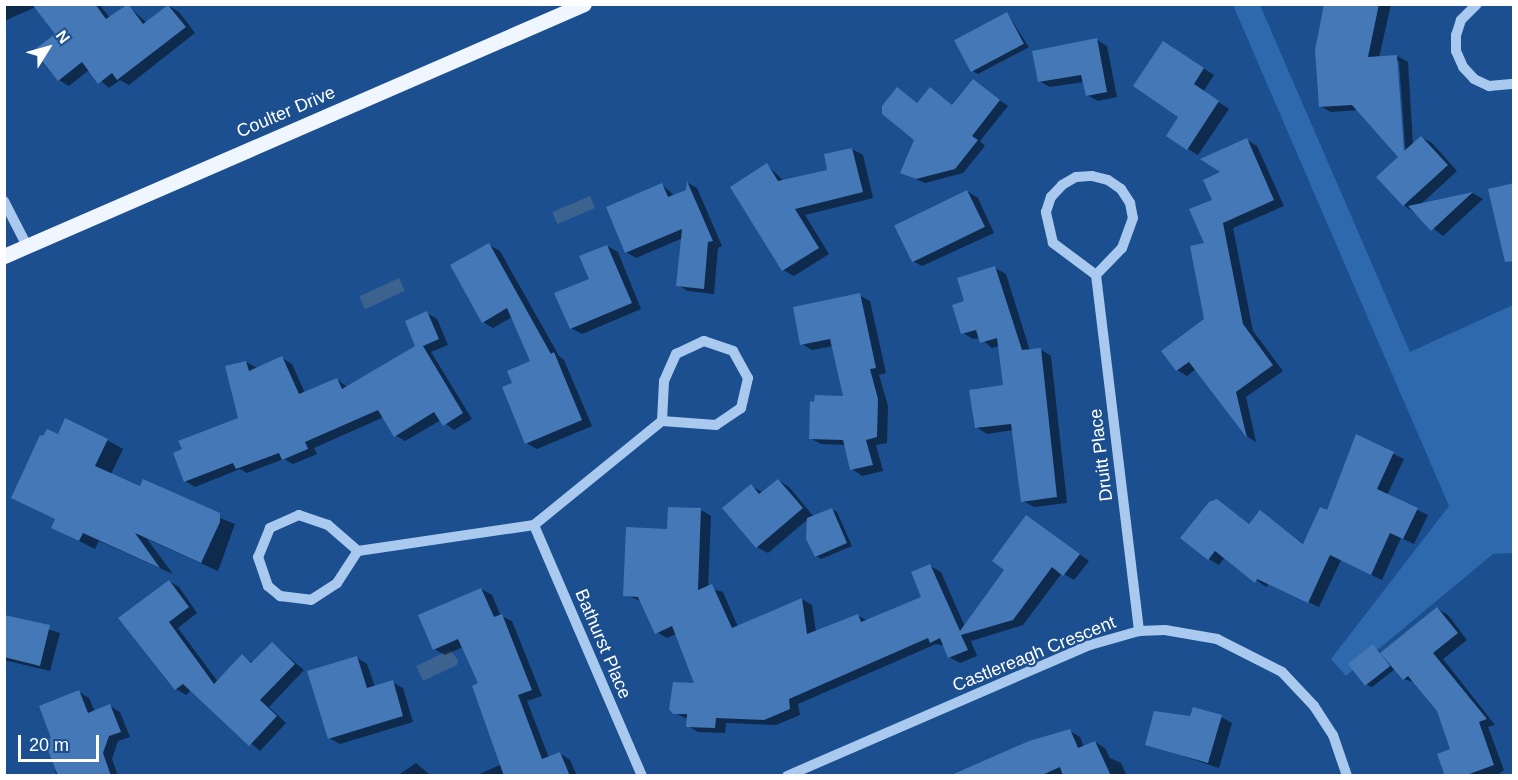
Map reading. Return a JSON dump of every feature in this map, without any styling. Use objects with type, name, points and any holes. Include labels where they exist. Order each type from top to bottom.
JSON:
[{"type":"main road","name":"Coulter Drive","points":[[4,256],[584,4]]},
{"type":"street","points":[[1477,4],[1461,20],[1456,35],[1462,67],[1474,79],[1489,86],[1514,84]]},
{"type":"street","points":[[1076,177],[1108,180],[1130,203],[1133,218],[1122,248],[1096,275],[1064,255],[1053,243],[1046,228],[1046,212],[1051,197],[1076,177]]},
{"type":"street","points":[[4,201],[27,246]]},
{"type":"street","name":"Druitt Place","points":[[1096,275],[1139,631]]},
{"type":"street","points":[[358,551],[328,525],[299,515],[270,528],[258,556],[268,586],[280,596],[311,600],[337,583],[358,551],[534,525],[662,421],[716,425],[741,408],[748,378],[733,351],[704,341],[689,345],[676,354],[664,381],[662,421]]},
{"type":"street","name":"Bathurst Place","points":[[534,525],[642,776]]},
{"type":"street","name":"Castlereagh Crescent","points":[[786,776],[1090,645],[1139,631],[1217,639],[1282,672],[1314,705],[1333,735],[1347,776]]},
{"type":"shaded area","points":[[1233,5],[1260,5],[1410,352],[1513,305],[1513,553],[1493,554],[1346,676],[1331,659],[1449,506]]},
{"type":"shaded area","points":[[590,196],[595,208],[557,224],[552,212]]},
{"type":"shaded area","points":[[399,278],[405,291],[365,309],[359,297]]},
{"type":"shaded area","points":[[450,650],[458,660],[457,665],[423,681],[416,666]]},
{"type":"building","points":[[32,4],[95,4],[106,19],[128,4],[143,24],[168,5],[186,27],[117,80],[112,73],[98,84],[82,62],[58,81],[34,50],[55,34]]},
{"type":"building","points":[[1324,4],[1379,4],[1368,57],[1397,55],[1404,151],[1421,136],[1448,165],[1403,206],[1376,177],[1398,157],[1352,105],[1319,107],[1315,50]]},
{"type":"building","points":[[1007,12],[1024,44],[971,72],[954,40]]},
{"type":"building","points":[[1097,38],[1107,92],[1086,96],[1081,75],[1038,82],[1032,51]]},
{"type":"building","points":[[1163,41],[1204,68],[1194,84],[1219,101],[1187,150],[1166,136],[1178,117],[1133,86]]},
{"type":"building","points":[[973,79],[1000,100],[972,136],[978,140],[955,169],[916,179],[900,173],[914,140],[882,114],[882,106],[897,87],[917,103],[930,87],[952,105]]},
{"type":"building","points":[[1247,138],[1274,200],[1223,223],[1243,324],[1273,365],[1236,392],[1247,438],[1189,362],[1176,371],[1161,351],[1204,319],[1190,246],[1204,243],[1189,209],[1212,200],[1203,180],[1220,172],[1200,159]]},
{"type":"building","points":[[852,148],[863,192],[795,209],[819,248],[782,271],[730,187],[767,163],[778,181],[827,170],[824,154]]},
{"type":"building","points":[[687,181],[713,241],[708,242],[704,289],[676,286],[682,229],[625,253],[606,207],[662,183],[668,197],[686,190]]},
{"type":"building","points":[[1514,183],[1514,261],[1505,262],[1488,189]]},
{"type":"building","points":[[967,190],[985,227],[912,262],[894,226]]},
{"type":"building","points":[[1473,192],[1431,231],[1408,206]]},
{"type":"building","points":[[489,243],[551,354],[554,352],[582,420],[525,444],[502,387],[512,383],[507,371],[530,361],[507,308],[482,323],[450,265]]},
{"type":"building","points":[[607,245],[632,303],[570,329],[554,293],[589,279],[579,256]]},
{"type":"building","points":[[995,266],[1022,350],[1041,348],[1057,497],[1021,502],[1011,424],[975,428],[969,390],[1003,385],[997,338],[980,343],[976,330],[961,334],[952,305],[964,301],[957,278]]},
{"type":"building","points":[[860,293],[876,368],[870,369],[878,399],[877,437],[866,440],[873,465],[850,470],[843,440],[809,439],[810,401],[814,402],[815,395],[843,396],[830,339],[800,345],[793,307]]},
{"type":"building","points":[[427,311],[439,339],[423,346],[463,413],[443,426],[434,412],[394,437],[378,410],[305,442],[308,449],[282,460],[279,453],[236,469],[233,463],[184,482],[173,453],[182,449],[178,441],[238,418],[225,366],[246,361],[249,371],[282,356],[299,394],[337,378],[342,389],[415,346],[405,321]]},
{"type":"building","points":[[65,418],[108,439],[95,466],[140,486],[143,479],[220,513],[220,522],[201,563],[135,533],[160,568],[83,533],[79,541],[51,528],[55,519],[11,498],[40,435],[43,436],[47,429],[58,434]]},
{"type":"building","points":[[1356,434],[1394,452],[1377,489],[1418,508],[1403,539],[1390,533],[1371,575],[1330,555],[1308,603],[1257,579],[1255,583],[1215,551],[1208,560],[1180,538],[1209,502],[1217,499],[1249,524],[1260,510],[1303,544],[1320,507],[1327,510]]},
{"type":"building","points":[[778,479],[803,508],[756,548],[722,508],[751,484],[759,494]]},
{"type":"building","points":[[668,507],[701,508],[698,590],[712,584],[732,628],[802,598],[807,634],[858,614],[861,622],[921,597],[911,572],[930,564],[960,631],[1004,570],[992,561],[1026,515],[1080,554],[1063,576],[1052,567],[1013,620],[961,635],[968,650],[948,658],[940,638],[930,643],[928,638],[789,699],[790,709],[764,720],[716,718],[715,728],[686,727],[687,714],[673,714],[669,709],[673,682],[694,683],[672,626],[655,634],[638,597],[623,596],[626,527],[667,529]]},
{"type":"building","points":[[832,508],[847,543],[815,557],[806,539],[807,518]]},
{"type":"building","points":[[169,580],[189,607],[169,622],[214,684],[242,654],[251,663],[272,642],[295,664],[260,700],[277,716],[249,746],[183,684],[175,690],[118,618]]},
{"type":"building","points":[[481,588],[494,617],[502,614],[532,690],[518,695],[542,759],[560,752],[570,776],[504,776],[472,686],[478,683],[458,639],[433,650],[418,615]]},
{"type":"building","points":[[1437,607],[1458,633],[1433,653],[1487,719],[1479,722],[1494,765],[1464,776],[1445,776],[1437,754],[1450,749],[1437,711],[1408,676],[1403,680],[1380,653]]},
{"type":"building","points":[[4,615],[50,625],[40,666],[4,657]]},
{"type":"building","points":[[1373,644],[1390,666],[1365,686],[1348,664]]},
{"type":"building","points":[[357,656],[367,688],[393,680],[403,716],[328,739],[307,671]]},
{"type":"building","points":[[79,690],[88,713],[110,704],[121,732],[109,736],[103,753],[111,776],[58,776],[44,740],[51,738],[39,706]]},
{"type":"building","points":[[1193,707],[1222,715],[1208,763],[1145,745],[1154,711],[1190,716]]},
{"type":"building","points":[[1070,729],[1078,748],[1095,741],[1111,776],[1063,776],[1060,767],[1040,776],[949,776],[1029,741]]}]
